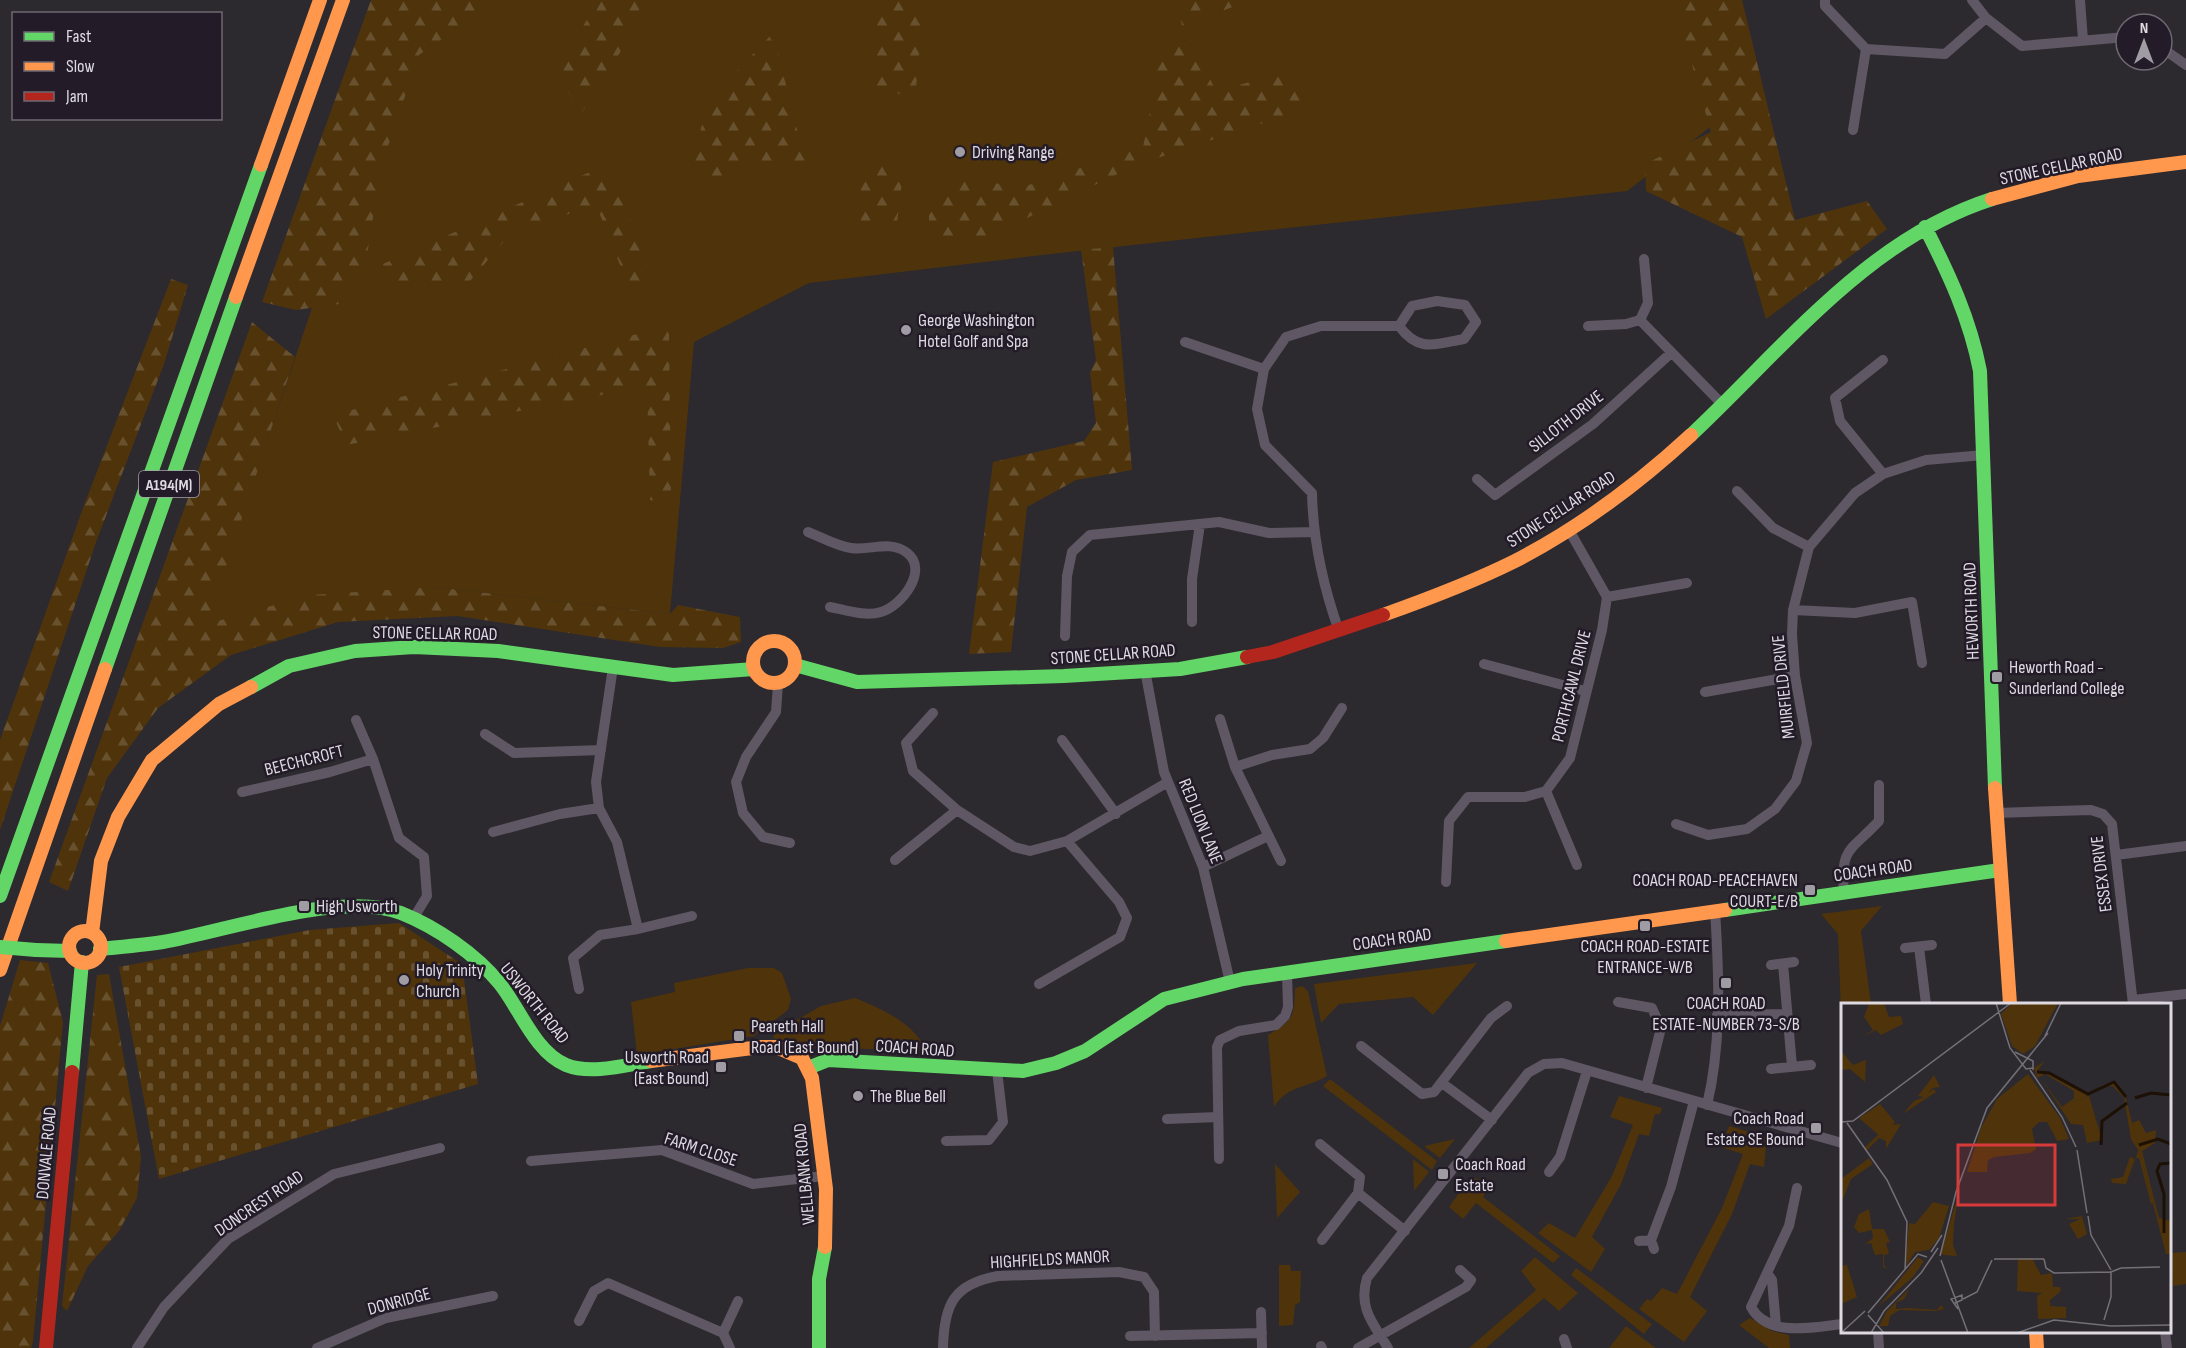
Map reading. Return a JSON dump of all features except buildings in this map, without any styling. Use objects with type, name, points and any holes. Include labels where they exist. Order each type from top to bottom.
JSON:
[{"type":"main road","name":"A194(M)","points":[[0,896],[320,0]]},
{"type":"main road","name":"A194(M)","points":[[0,970],[175,466],[344,0]]},
{"type":"main road","name":"STONE CELLAR ROAD","points":[[795,665],[857,682],[1064,676],[1180,669],[1273,652],[1339,632],[1436,596],[1496,570],[1569,530],[1659,464],[1724,405],[1836,293],[1875,261],[1925,227],[1969,206],[2024,188],[2078,176],[2186,162]]},
{"type":"main road","name":"HEWORTH ROAD","points":[[1925,227],[1965,306],[1974,335],[1980,371],[1996,813],[2010,1003]]},
{"type":"main road","points":[[776,640],[793,653],[795,665],[789,678],[778,684],[757,676],[754,669],[752,663],[755,651],[767,642],[776,640]]},
{"type":"main road","name":"STONE CELLAR ROAD","points":[[92,933],[101,861],[118,817],[152,760],[219,704],[289,666],[355,651],[414,647],[498,651],[673,675],[754,669]]},
{"type":"main road","name":"COACH ROAD","points":[[808,1068],[828,1060],[1023,1071],[1056,1063],[1085,1051],[1164,999],[1230,982],[2000,870]]},
{"type":"main road","name":"USWORTH ROAD","points":[[100,949],[163,942],[324,908],[362,905],[400,913],[455,943],[499,983],[546,1051],[566,1065],[593,1069],[776,1047],[802,1058],[808,1068]]},
{"type":"main road","points":[[77,933],[92,933],[98,938],[100,949],[96,958],[82,962],[74,958],[70,951],[70,940],[77,933]]},
{"type":"main road","points":[[0,947],[70,951]]},
{"type":"main road","name":"DONVALE ROAD","points":[[46,1348],[82,962]]},
{"type":"main road","name":"WELLBANK ROAD","points":[[808,1068],[824,1176],[827,1235],[819,1279],[819,1348]]},
{"type":"main road","points":[[2036,1333],[2037,1348]]},
{"type":"street","points":[[1825,0],[1825,6],[1866,49],[1945,54],[1986,18]]},
{"type":"street","points":[[1972,0],[1986,18],[2022,46],[2114,38]]},
{"type":"street","points":[[2080,0],[2083,40]]},
{"type":"street","points":[[1853,130],[1866,49]]},
{"type":"street","points":[[1588,326],[1626,324],[1640,320],[1648,303],[1644,259]]},
{"type":"street","points":[[1437,301],[1465,305],[1476,322],[1464,339],[1426,346],[1407,337],[1399,326],[1412,306],[1437,301]]},
{"type":"street","points":[[1640,320],[1724,405]]},
{"type":"street","points":[[1339,632],[1323,586],[1314,532],[1312,493],[1265,445],[1257,409],[1264,369],[1286,337],[1321,326],[1399,326]]},
{"type":"street","points":[[1185,342],[1264,369]]},
{"type":"street","name":"SILLOTH DRIVE","points":[[1477,479],[1495,495],[1593,424],[1671,353]]},
{"type":"street","points":[[1883,360],[1835,398],[1840,421],[1883,474]]},
{"type":"street","name":"MUIRFIELD DRIVE","points":[[1676,824],[1708,835],[1747,829],[1775,809],[1796,782],[1807,743],[1795,676],[1792,634],[1794,610],[1809,547],[1855,493],[1883,474],[1926,460],[1984,455]]},
{"type":"street","points":[[1737,491],[1773,528],[1809,547]]},
{"type":"street","points":[[1065,636],[1067,576],[1072,552],[1090,535],[1219,522],[1269,533],[1314,532]]},
{"type":"street","points":[[1192,622],[1192,579],[1200,524]]},
{"type":"street","points":[[1569,530],[1607,597],[1687,583]]},
{"type":"street","points":[[808,532],[852,548],[896,547],[906,552],[913,560],[914,575],[909,590],[900,602],[881,612],[860,613],[830,607]]},
{"type":"street","name":"PORTHCAWL DRIVE","points":[[1546,791],[1570,758],[1602,630],[1607,597]]},
{"type":"street","points":[[1794,610],[1855,613],[1912,602],[1922,663]]},
{"type":"street","points":[[1484,664],[1585,692]]},
{"type":"street","points":[[613,666],[596,782],[599,808],[617,842],[638,929]]},
{"type":"street","name":"RED LION LANE","points":[[1145,670],[1164,772],[1203,867],[1230,982]]},
{"type":"street","points":[[1705,692],[1795,676]]},
{"type":"street","points":[[778,684],[776,712],[746,757],[736,782],[743,813],[763,837],[790,843]]},
{"type":"street","points":[[1235,767],[1272,755],[1310,749],[1323,738],[1342,708]]},
{"type":"street","points":[[933,713],[906,743],[913,771],[957,810],[1014,847],[1030,851],[1067,841],[1168,782]]},
{"type":"street","points":[[1220,719],[1235,767],[1281,861]]},
{"type":"street","name":"BEECHCROFT","points":[[356,720],[373,759],[399,838],[424,857],[427,896],[413,919]]},
{"type":"street","points":[[485,734],[514,753],[601,750]]},
{"type":"street","points":[[1062,740],[1116,814]]},
{"type":"street","name":"BEECHCROFT","points":[[243,792],[330,772],[373,759]]},
{"type":"street","points":[[1844,892],[1842,867],[1848,850],[1879,821],[1879,785]]},
{"type":"street","points":[[1446,882],[1449,821],[1468,797],[1525,797],[1546,791],[1577,866]]},
{"type":"street","points":[[493,832],[560,814],[599,808]]},
{"type":"street","points":[[894,860],[957,810]]},
{"type":"street","name":"ESSEX DRIVE","points":[[1996,813],[2091,810],[2103,814],[2112,824],[2133,1002]]},
{"type":"street","points":[[1203,867],[1268,836]]},
{"type":"street","points":[[1039,984],[1120,938],[1127,918],[1119,902],[1067,841]]},
{"type":"street","points":[[2116,855],[2186,846]]},
{"type":"street","points":[[1707,1105],[1715,1056],[1717,1015],[1715,910]]},
{"type":"street","points":[[579,989],[573,958],[600,934],[638,929],[692,916]]},
{"type":"street","points":[[1905,948],[1932,945]]},
{"type":"street","points":[[1919,947],[1926,1003]]},
{"type":"street","points":[[1771,965],[1789,963],[1787,1014],[1792,1066]]},
{"type":"street","points":[[1219,1159],[1217,1047],[1220,1040],[1239,1031],[1276,1025],[1285,1017],[1288,1007],[1287,973]]},
{"type":"street","points":[[2133,1002],[2186,993]]},
{"type":"street","points":[[1618,1002],[1652,1008],[1661,1028],[1646,1088]]},
{"type":"street","points":[[1361,1046],[1422,1094],[1434,1092],[1491,1018],[1507,1006]]},
{"type":"street","points":[[1717,1015],[1787,1014]]},
{"type":"street","points":[[1381,1063],[1390,1053]]},
{"type":"street","points":[[1388,1348],[1364,1307],[1363,1292],[1367,1278],[1528,1073],[1544,1064],[1562,1063],[1841,1143]]},
{"type":"street","points":[[1771,1069],[1811,1065]]},
{"type":"street","points":[[946,1141],[989,1140],[1003,1122],[998,1070]]},
{"type":"street","points":[[1549,1173],[1560,1157],[1587,1071]]},
{"type":"street","points":[[1442,1083],[1492,1120]]},
{"type":"street","points":[[1639,1241],[1653,1244],[1694,1101]]},
{"type":"street","points":[[1167,1119],[1218,1117]]},
{"type":"street","points":[[1321,1143],[1360,1177],[1358,1193],[1322,1240]]},
{"type":"street","name":"DONCREST ROAD","points":[[137,1348],[164,1307],[228,1239],[334,1174],[440,1148]]},
{"type":"street","name":"FARM CLOSE","points":[[531,1161],[662,1150],[753,1184],[824,1176]]},
{"type":"street","points":[[1797,1188],[1789,1226],[1768,1274],[1757,1289],[1751,1307],[1756,1316],[1776,1326],[1791,1329],[1841,1324]]},
{"type":"street","points":[[1358,1193],[1405,1232]]},
{"type":"street","points":[[1358,1348],[1466,1287],[1471,1280],[1460,1270]]},
{"type":"street","name":"HIGHFIELDS MANOR","points":[[943,1348],[944,1319],[959,1289],[979,1279],[998,1276],[1119,1272],[1144,1277],[1154,1292],[1155,1336]]},
{"type":"street","points":[[1768,1274],[1772,1280],[1776,1326]]},
{"type":"street","points":[[579,1322],[594,1290],[608,1283],[723,1333],[730,1348]]},
{"type":"street","name":"DONRIDGE","points":[[317,1348],[386,1318],[493,1296]]},
{"type":"street","points":[[723,1333],[738,1301]]},
{"type":"street","points":[[1261,1312],[1262,1348]]},
{"type":"street","points":[[1878,1333],[1879,1348]]},
{"type":"street","points":[[2165,1333],[2166,1348]]},
{"type":"street","points":[[1130,1336],[1262,1334]]},
{"type":"green space","points":[[371,0],[493,0],[493,3],[419,55],[381,167],[364,274],[339,304],[296,310],[262,302]]},
{"type":"green space","name":"George Washington Hotel Golf and Spa","points":[[415,0],[1740,0],[1757,91],[1627,191],[809,283],[694,342],[670,614],[434,587],[206,624]]},
{"type":"green space","points":[[599,0],[641,0],[635,29],[582,112],[555,72]]},
{"type":"green space","points":[[877,0],[924,0],[915,99],[871,85]]},
{"type":"green space","points":[[1178,0],[1251,0],[1182,26]]},
{"type":"green space","points":[[1674,0],[1742,0],[1795,220],[1867,201],[1887,229],[1766,319],[1742,237],[1646,191],[1645,164],[1711,132]]},
{"type":"green space","points":[[773,33],[806,165],[773,161],[745,163],[719,181],[695,172],[695,150],[709,100]]},
{"type":"green space","points":[[1191,40],[1216,91],[1288,72],[1308,108],[1136,165],[975,243],[929,233],[929,199],[948,177],[1023,187],[1143,147],[1155,88],[1151,61]]},
{"type":"green space","points":[[861,163],[904,164],[897,223],[861,221]]},
{"type":"green space","points":[[599,168],[622,198],[651,278],[630,290],[597,207],[516,227],[470,281],[389,286],[383,264]]},
{"type":"green space","points":[[1113,247],[1132,470],[1076,480],[1027,507],[1011,652],[969,654],[993,462],[1084,441],[1096,423],[1090,373],[1096,360],[1081,250]]},
{"type":"green space","points":[[171,279],[188,285],[164,364],[96,542],[0,830],[0,740],[83,508]]},
{"type":"green space","points":[[252,322],[295,357],[207,624],[310,595],[434,587],[670,614],[678,605],[740,617],[741,642],[723,648],[660,647],[457,616],[338,622],[231,655],[158,708],[107,778],[68,891],[49,882]]},
{"type":"green space","points":[[669,330],[671,503],[650,500],[647,386],[346,445],[333,415],[641,333]]},
{"type":"green space","points":[[1882,906],[1861,931],[1871,1003],[1841,1003],[1841,1010],[1838,934],[1821,914]]},
{"type":"green space","points":[[399,923],[462,964],[478,1084],[159,1179],[119,967],[310,930]]},
{"type":"green space","points":[[20,960],[48,963],[63,1022],[33,1341],[31,1348],[0,1348],[0,1026]]},
{"type":"green space","points":[[1477,963],[1433,1015],[1413,997],[1339,1004],[1321,1023],[1314,984]]},
{"type":"green space","points":[[748,968],[774,968],[782,973],[791,999],[788,1010],[754,1036],[637,1055],[631,1002],[675,992],[674,983]]},
{"type":"green space","points":[[109,974],[141,1157],[137,1198],[119,1231],[88,1266],[67,1311],[62,1306],[97,975]]},
{"type":"green space","points":[[1302,986],[1308,991],[1327,1076],[1286,1094],[1274,1107],[1268,1035],[1291,1017],[1295,988]]},
{"type":"green space","points":[[855,998],[886,1012],[905,1024],[926,1050],[921,1054],[871,1049],[807,1048],[773,1038],[776,1032],[821,1006]]},
{"type":"green space","points":[[1330,1079],[1437,1161],[1432,1170],[1323,1086]]},
{"type":"green space","points":[[1619,1096],[1662,1108],[1660,1114],[1655,1114],[1649,1136],[1639,1134],[1621,1184],[1592,1237],[1605,1249],[1591,1272],[1538,1233],[1549,1223],[1575,1238],[1612,1176],[1633,1125],[1610,1117]]},
{"type":"green space","points":[[1729,1126],[1766,1137],[1771,1144],[1766,1144],[1764,1167],[1750,1164],[1732,1214],[1690,1297],[1707,1311],[1684,1342],[1639,1309],[1647,1299],[1651,1301],[1662,1288],[1677,1294],[1722,1208],[1743,1154],[1721,1147]]},
{"type":"green space","points":[[1455,1139],[1440,1158],[1424,1146]]},
{"type":"green space","points":[[1413,1159],[1429,1172],[1414,1191]]},
{"type":"green space","points":[[1275,1164],[1300,1192],[1277,1218]]},
{"type":"green space","points":[[1470,1178],[1493,1180],[1483,1197],[1560,1256],[1553,1263],[1476,1203],[1463,1219],[1449,1207]]},
{"type":"green space","points":[[2186,1252],[2186,1284],[2173,1286],[2171,1253]]},
{"type":"green space","points":[[1535,1257],[1578,1293],[1559,1311],[1544,1298],[1486,1348],[1469,1348],[1536,1290],[1521,1271]]},
{"type":"green space","points":[[1279,1265],[1290,1265],[1291,1271],[1301,1271],[1300,1302],[1295,1305],[1293,1325],[1279,1326]]},
{"type":"green space","points":[[1576,1268],[1652,1324],[1644,1334],[1571,1275]]},
{"type":"green space","points":[[1750,1318],[1772,1331],[1789,1335],[1790,1348],[1769,1348],[1739,1325]]},
{"type":"green space","points":[[1626,1326],[1656,1348],[1609,1348]]},
{"type":"traffic: fast","points":[[0,896],[261,165]]},
{"type":"traffic: fast","points":[[1691,435],[1829,299],[1866,268],[1905,241],[1947,217],[1992,199]]},
{"type":"traffic: fast","points":[[1925,227],[1958,297],[1971,333],[1980,371],[1995,788]]},
{"type":"traffic: fast","points":[[105,669],[236,297]]},
{"type":"traffic: fast","points":[[251,687],[289,666],[355,651],[414,647],[498,651],[673,675],[754,669]]},
{"type":"traffic: fast","points":[[795,665],[857,682],[1064,676],[1180,669],[1247,657]]},
{"type":"traffic: fast","points":[[1725,910],[2000,870]]},
{"type":"traffic: fast","points":[[100,949],[163,942],[316,909],[348,906],[376,907],[401,913],[414,919],[455,942],[479,962],[500,984],[537,1040],[555,1059],[566,1065],[586,1069],[620,1067],[651,1061]]},
{"type":"traffic: fast","points":[[808,1068],[828,1060],[1023,1071],[1056,1063],[1085,1051],[1164,999],[1243,979],[1506,941]]},
{"type":"traffic: fast","points":[[0,947],[36,950]]},
{"type":"traffic: fast","points":[[36,950],[70,951]]},
{"type":"traffic: fast","points":[[72,1072],[82,962]]},
{"type":"traffic: fast","points":[[819,1348],[819,1279],[825,1247]]},
{"type":"traffic: slow","points":[[261,165],[320,0]]},
{"type":"traffic: slow","points":[[236,297],[343,0]]},
{"type":"traffic: slow","points":[[1992,199],[2078,176],[2186,162]]},
{"type":"traffic: slow","points":[[1383,615],[1467,583],[1539,548],[1608,504],[1691,435]]},
{"type":"traffic: slow","points":[[774,641],[789,647],[795,662],[789,677],[774,683],[759,677],[753,662],[759,647],[774,641]]},
{"type":"traffic: slow","points":[[0,970],[105,669]]},
{"type":"traffic: slow","points":[[92,933],[101,861],[118,817],[152,760],[219,704],[251,687]]},
{"type":"traffic: slow","points":[[1995,788],[2010,1003]]},
{"type":"traffic: slow","points":[[1506,941],[1725,910]]},
{"type":"traffic: slow","points":[[85,931],[96,936],[101,947],[96,958],[85,963],[74,958],[69,947],[74,936],[85,931]]},
{"type":"traffic: slow","points":[[651,1061],[760,1047],[776,1047],[802,1058],[812,1078],[826,1189],[825,1247]]},
{"type":"traffic: slow","points":[[2036,1333],[2037,1348]]},
{"type":"traffic: jam","points":[[1247,657],[1273,652],[1383,615]]},
{"type":"traffic: jam","points":[[46,1348],[72,1072]]},
{"type":"place","name":"Driving Range","points":[[960,152]]},
{"type":"place","name":"George Washington Hotel Golf and Spa","points":[[906,330]]},
{"type":"place","name":"Heworth Road - Sunderland College","points":[[1997,677]]},
{"type":"place","name":"COACH ROAD-PEACEHAVEN COURT-E/B","points":[[1810,890]]},
{"type":"place","name":"High Usworth","points":[[304,906]]},
{"type":"place","name":"COACH ROAD-ESTATE ENTRANCE-W/B","points":[[1645,926]]},
{"type":"place","name":"Holy Trinity Church","points":[[404,980]]},
{"type":"place","name":"COACH ROAD ESTATE-NUMBER 73-S/B","points":[[1726,983]]},
{"type":"place","name":"Peareth Hall Road (East Bound)","points":[[739,1036]]},
{"type":"place","name":"Usworth Road (East Bound)","points":[[721,1067]]},
{"type":"place","name":"The Blue Bell","points":[[858,1096]]},
{"type":"place","name":"Coach Road Estate SE Bound","points":[[1816,1128]]},
{"type":"place","name":"Coach Road Estate","points":[[1443,1174]]}]
